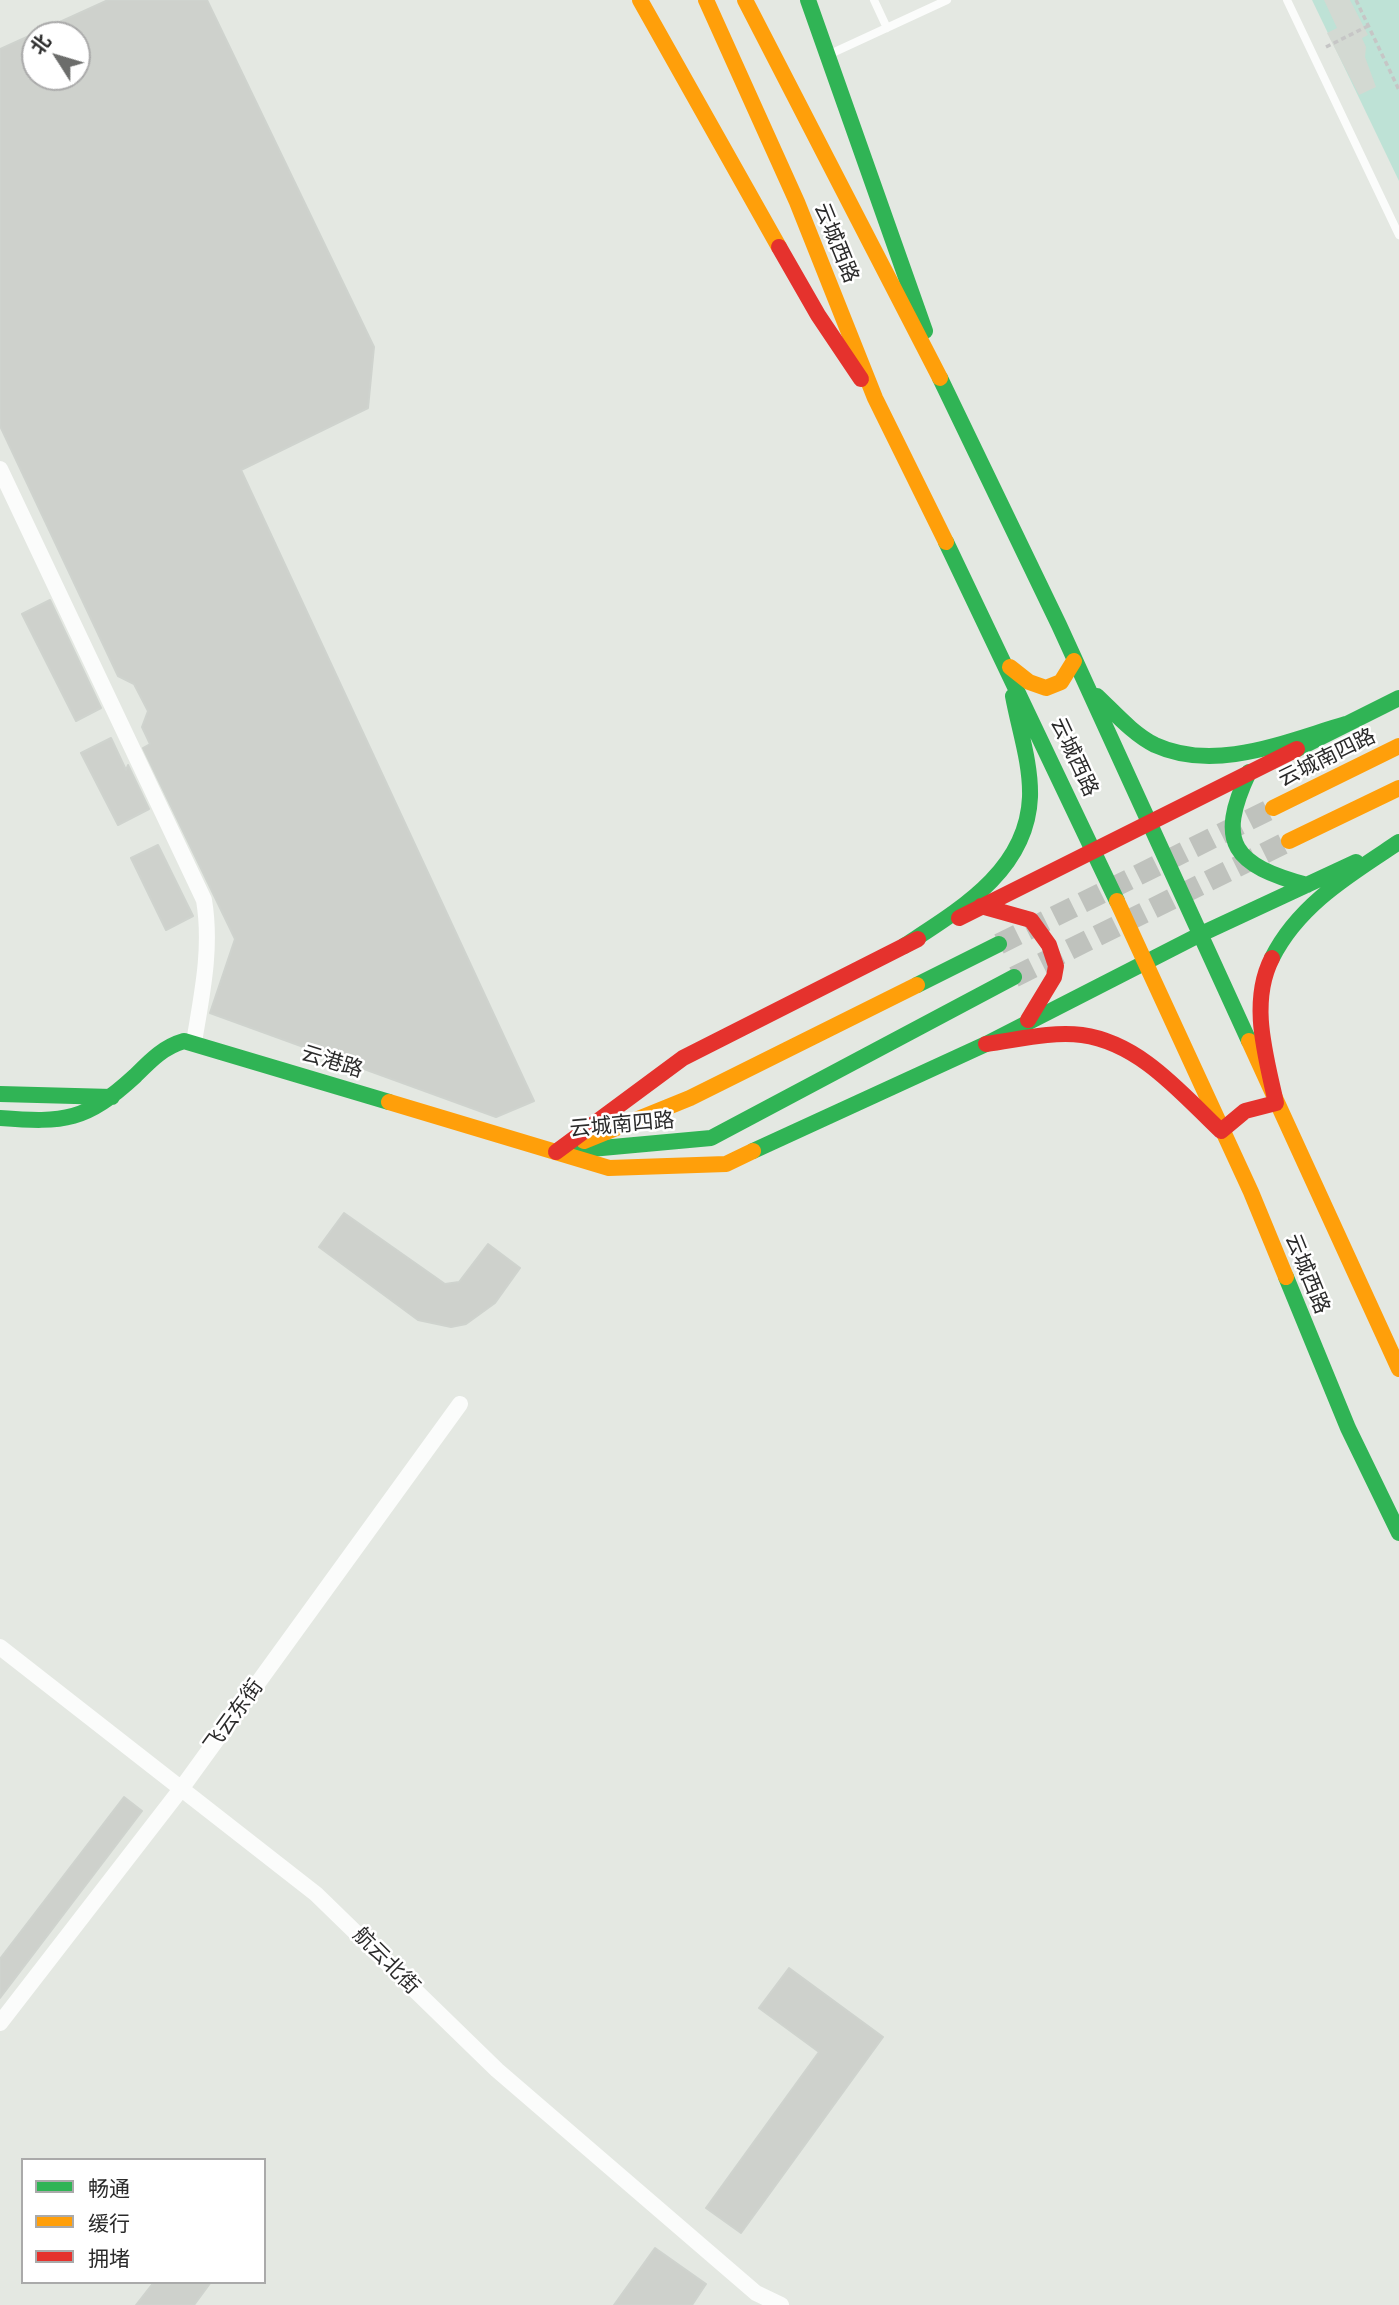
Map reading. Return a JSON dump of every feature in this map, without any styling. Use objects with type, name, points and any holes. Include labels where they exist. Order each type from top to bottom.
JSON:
[{"type":"main road","points":[[640,0],[818,315],[875,398]]},
{"type":"main road","name":"云城西路","points":[[706,0],[797,202],[875,398],[1007,664],[1094,850],[1251,1192],[1348,1428],[1399,1533]]},
{"type":"main road","name":"云城西路","points":[[745,0],[941,380],[1151,821],[1199,935],[1399,1368]]},
{"type":"main road","points":[[808,0],[941,380]]},
{"type":"main road","points":[[1007,664],[1035,687],[1049,689],[1061,684],[1074,661],[1097,696],[1126,724],[1143,738],[1170,751],[1208,757],[1235,754],[1346,724]]},
{"type":"main road","points":[[904,946],[986,890],[1023,838],[1030,795],[1007,664]]},
{"type":"main road","points":[[556,1153],[682,1058],[1399,698]]},
{"type":"main road","name":"云城南四路","points":[[1273,808],[1399,746]]},
{"type":"main road","points":[[1249,772],[1234,799],[1230,818],[1233,839],[1239,851],[1260,869],[1307,885]]},
{"type":"main road","points":[[1289,841],[1399,788]]},
{"type":"main road","points":[[986,1044],[1199,935],[1399,842]]},
{"type":"main road","points":[[986,1044],[1061,1035],[1081,1035],[1105,1041],[1151,1068],[1221,1131],[1234,1114],[1251,1107],[1276,1103],[1261,1029],[1262,985],[1278,942],[1307,907],[1399,842]]},
{"type":"main road","points":[[981,906],[1031,920],[1049,945],[1056,966],[1055,976],[1041,1003],[1024,1024]]},
{"type":"main road","name":"云城南四路","points":[[556,1153],[690,1098],[999,944]]},
{"type":"main road","name":"云城南四路","points":[[556,1153],[711,1138],[1014,977]]},
{"type":"main road","points":[[0,1118],[55,1123],[74,1120],[111,1097],[163,1049],[175,1043],[194,1042]]},
{"type":"main road","name":"云港路","points":[[194,1042],[608,1168],[726,1164],[986,1044]]},
{"type":"main road","points":[[0,1094],[111,1097]]},
{"type":"street","points":[[2,478],[204,900],[209,931],[194,1042]]},
{"type":"street","name":"飞云东街","points":[[0,2023],[181,1789],[460,1404]]},
{"type":"street","name":"航云北街","points":[[0,1647],[316,1894],[497,2070],[752,2299],[781,2305]]},
{"type":"lane","points":[[874,0],[887,28]]},
{"type":"lane","points":[[828,55],[947,0]]},
{"type":"lane","points":[[1287,0],[1399,235]]},
{"type":"path","points":[[1356,0],[1399,90]]},
{"type":"path","points":[[1326,47],[1368,26]]},
{"type":"green space","points":[[1312,0],[1399,0],[1399,181]]},
{"type":"shaded area","points":[[1324,0],[1350,0],[1368,35],[1362,38],[1366,47],[1365,57],[1376,87],[1359,95],[1327,33],[1337,28]]},
{"type":"building","points":[[108,0],[207,0],[374,347],[368,408],[241,470],[534,1101],[496,1117],[210,1013],[235,939],[143,748],[150,744],[142,727],[148,711],[134,684],[118,676],[0,426],[0,49],[21,39],[21,91],[91,91],[91,21],[62,21]]},
{"type":"building","points":[[50,600],[101,708],[76,721],[22,614]]},
{"type":"building","points":[[111,738],[126,770],[128,765],[149,809],[118,825],[81,753]]},
{"type":"building","points":[[158,845],[193,916],[166,930],[131,858]]},
{"type":"building","points":[[344,1213],[445,1284],[459,1282],[488,1244],[520,1268],[495,1303],[466,1324],[451,1327],[418,1320],[319,1247]]},
{"type":"building","points":[[124,1797],[142,1811],[0,1998],[0,1959]]},
{"type":"building","points":[[789,1968],[883,2037],[741,2233],[706,2208],[819,2052],[759,2008]]},
{"type":"building","points":[[655,2248],[706,2284],[692,2305],[614,2305]]},
{"type":"building","points":[[152,2284],[210,2284],[194,2305],[136,2305]]},
{"type":"tunnel","points":[[999,944],[1273,808]]},
{"type":"tunnel","points":[[1014,977],[1289,841]]},
{"type":"traffic: fast","points":[[808,0],[925,331]]},
{"type":"traffic: fast","points":[[940,378],[1059,625],[1249,1041]]},
{"type":"traffic: fast","points":[[946,542],[1117,901]]},
{"type":"traffic: fast","points":[[904,946],[967,903],[1003,867],[1017,846],[1026,823],[1030,784],[1013,696]]},
{"type":"traffic: fast","points":[[1097,696],[1124,723],[1155,745],[1178,753],[1202,756],[1251,751],[1346,724]]},
{"type":"traffic: fast","points":[[1297,749],[1399,698]]},
{"type":"traffic: fast","points":[[1249,772],[1233,817],[1233,834],[1238,848],[1262,869],[1307,885]]},
{"type":"traffic: fast","points":[[1272,958],[1283,939],[1311,906],[1399,842]]},
{"type":"traffic: fast","points":[[753,1151],[986,1044],[1199,935],[1356,862]]},
{"type":"traffic: fast","points":[[917,985],[999,944]]},
{"type":"traffic: fast","points":[[569,1151],[711,1138],[1014,977]]},
{"type":"traffic: fast","points":[[0,1118],[42,1120],[74,1116],[102,1102],[163,1051],[184,1041],[389,1102]]},
{"type":"traffic: fast","points":[[0,1094],[112,1097]]},
{"type":"traffic: fast","points":[[1286,1277],[1348,1428],[1399,1533]]},
{"type":"traffic: slow","points":[[640,0],[779,247]]},
{"type":"traffic: slow","points":[[706,0],[797,202],[875,398],[946,542]]},
{"type":"traffic: slow","points":[[745,0],[940,378]]},
{"type":"traffic: slow","points":[[1010,667],[1029,682],[1046,688],[1061,682],[1074,661]]},
{"type":"traffic: slow","points":[[1273,808],[1399,746]]},
{"type":"traffic: slow","points":[[1289,841],[1399,788]]},
{"type":"traffic: slow","points":[[1117,901],[1251,1192],[1286,1277]]},
{"type":"traffic: slow","points":[[584,1141],[690,1098],[917,985]]},
{"type":"traffic: slow","points":[[1249,1041],[1399,1369]]},
{"type":"traffic: slow","points":[[389,1102],[609,1168],[726,1164],[753,1151]]},
{"type":"traffic: jam","points":[[779,247],[818,315],[861,379]]},
{"type":"traffic: jam","points":[[959,918],[1297,749]]},
{"type":"traffic: jam","points":[[981,906],[1031,920],[1049,945],[1056,966],[1054,977],[1028,1020]]},
{"type":"traffic: jam","points":[[556,1152],[683,1058],[918,939]]},
{"type":"traffic: jam","points":[[986,1044],[1058,1034],[1082,1035],[1103,1040],[1123,1048],[1158,1072],[1221,1131],[1245,1111],[1276,1103],[1264,1048],[1261,1011],[1265,975],[1272,958]]}]
